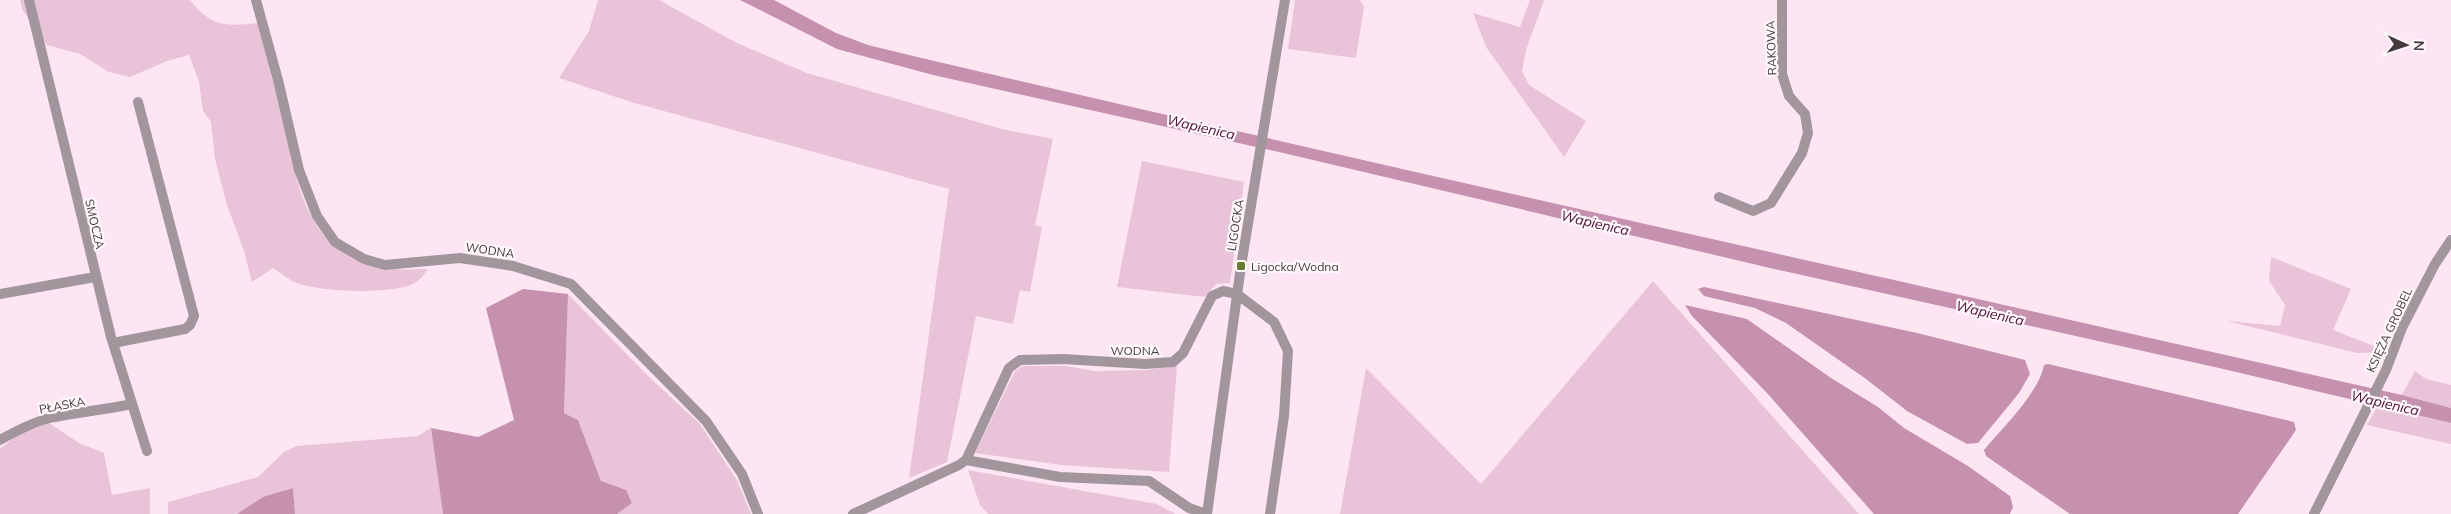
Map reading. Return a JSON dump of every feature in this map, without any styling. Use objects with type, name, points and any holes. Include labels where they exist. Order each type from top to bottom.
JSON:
[{"type":"street","name":"SMOCZA","points":[[29,0],[95,276],[113,343],[147,451]]},
{"type":"street","name":"WODNA","points":[[256,0],[281,89],[299,170],[317,216],[336,242],[364,259],[385,265],[460,258],[513,266],[571,284],[706,421],[742,474],[758,514]]},
{"type":"street","name":"LIGOCKA","points":[[1207,514],[1256,166],[1285,0]]},
{"type":"street","name":"RAKOWA","points":[[1719,197],[1752,211],[1771,203],[1802,153],[1808,133],[1805,114],[1788,96],[1782,74],[1782,0]]},
{"type":"street","points":[[113,343],[185,329],[190,325],[194,316],[138,102]]},
{"type":"street","name":"KSIĘŻA GROBEL","points":[[2314,514],[2356,426],[2386,370],[2402,328],[2435,264],[2451,240]]},
{"type":"street","points":[[0,294],[95,276]]},
{"type":"street","name":"WODNA","points":[[966,460],[1009,368],[1020,360],[1063,359],[1145,364],[1173,362],[1183,353],[1212,296],[1223,291],[1237,294]]},
{"type":"street","points":[[1237,294],[1274,322],[1288,351],[1284,416],[1270,514]]},
{"type":"street","name":"PŁASKA","points":[[0,440],[20,429],[50,418],[104,411],[132,404]]},
{"type":"street","points":[[853,514],[966,460],[1060,477],[1149,481],[1189,508],[1207,514]]},
{"type":"shaded area","points":[[20,0],[190,0],[206,16],[221,23],[238,25],[259,23],[298,184],[314,221],[326,237],[341,251],[360,262],[384,269],[427,269],[424,274],[411,285],[371,291],[310,287],[296,283],[273,268],[252,282],[244,251],[227,205],[215,159],[211,122],[203,111],[199,82],[189,55],[167,61],[130,77],[109,72],[80,54],[47,45],[22,9]]},
{"type":"shaded area","points":[[598,0],[659,0],[737,43],[807,73],[1002,129],[1053,139],[1035,225],[1042,227],[1030,292],[1020,290],[1013,324],[976,316],[947,462],[909,478],[949,189],[631,102],[559,78],[589,31]]},
{"type":"shaded area","points":[[1295,0],[1360,0],[1364,7],[1356,58],[1288,49]]},
{"type":"shaded area","points":[[1530,0],[1544,0],[1526,50],[1522,71],[1529,85],[1586,121],[1564,157],[1486,47],[1473,13],[1520,27]]},
{"type":"shaded area","points":[[1142,161],[1244,182],[1230,283],[1216,284],[1205,297],[1117,287]]},
{"type":"shaded area","points":[[2271,257],[2351,289],[2333,330],[2389,352],[2357,353],[2227,321],[2280,326],[2285,305],[2269,281]]},
{"type":"shaded area","points":[[1653,281],[1859,514],[1340,514],[1366,368],[1481,484]]},
{"type":"shaded area","points":[[568,294],[649,377],[700,424],[737,480],[751,514],[617,514],[632,503],[601,481],[578,420],[564,413]]},
{"type":"shaded area","points":[[1023,366],[1066,366],[1095,371],[1147,370],[1177,366],[1169,472],[1061,465],[975,453],[1015,371]]},
{"type":"shaded area","points":[[2415,371],[2426,379],[2451,385],[2451,408],[2402,395]]},
{"type":"shaded area","points":[[2378,405],[2451,423],[2451,444],[2367,425]]},
{"type":"shaded area","points":[[49,423],[79,443],[104,453],[112,495],[150,488],[150,514],[0,514],[0,449],[16,436]]},
{"type":"shaded area","points":[[431,428],[443,514],[295,514],[293,488],[237,514],[168,514],[168,502],[258,477],[284,452],[297,446],[418,436]]},
{"type":"shaded area","points":[[968,470],[1157,504],[1176,514],[988,514],[980,505]]},
{"type":"water","name":"Wapienica","points":[[740,0],[774,0],[836,33],[868,45],[913,56],[2402,395],[2451,408],[2451,423],[2219,368],[1770,268],[1279,152],[933,75],[837,49]]},
{"type":"water","points":[[1704,287],[1917,333],[2025,360],[2030,374],[2019,393],[1978,443],[1967,444],[1907,411],[1866,379],[1786,323],[1755,308],[1704,296],[1698,289]]},
{"type":"water","points":[[523,289],[568,294],[564,413],[578,420],[601,481],[626,490],[632,503],[617,514],[443,514],[431,428],[478,437],[514,420],[486,308]]},
{"type":"water","points":[[1685,305],[1747,319],[1831,378],[1878,407],[1904,428],[1968,466],[2010,496],[2013,507],[2010,514],[1874,514],[1767,393],[1692,316]]},
{"type":"water","points":[[2048,364],[2294,422],[2296,430],[2238,514],[2070,514],[1986,456],[1984,450],[2028,398],[2041,376],[2044,365]]},
{"type":"water","points":[[293,488],[295,514],[237,514],[263,497]]},
{"type":"place","name":"Ligocka/Wodna","points":[[1241,266]]}]
